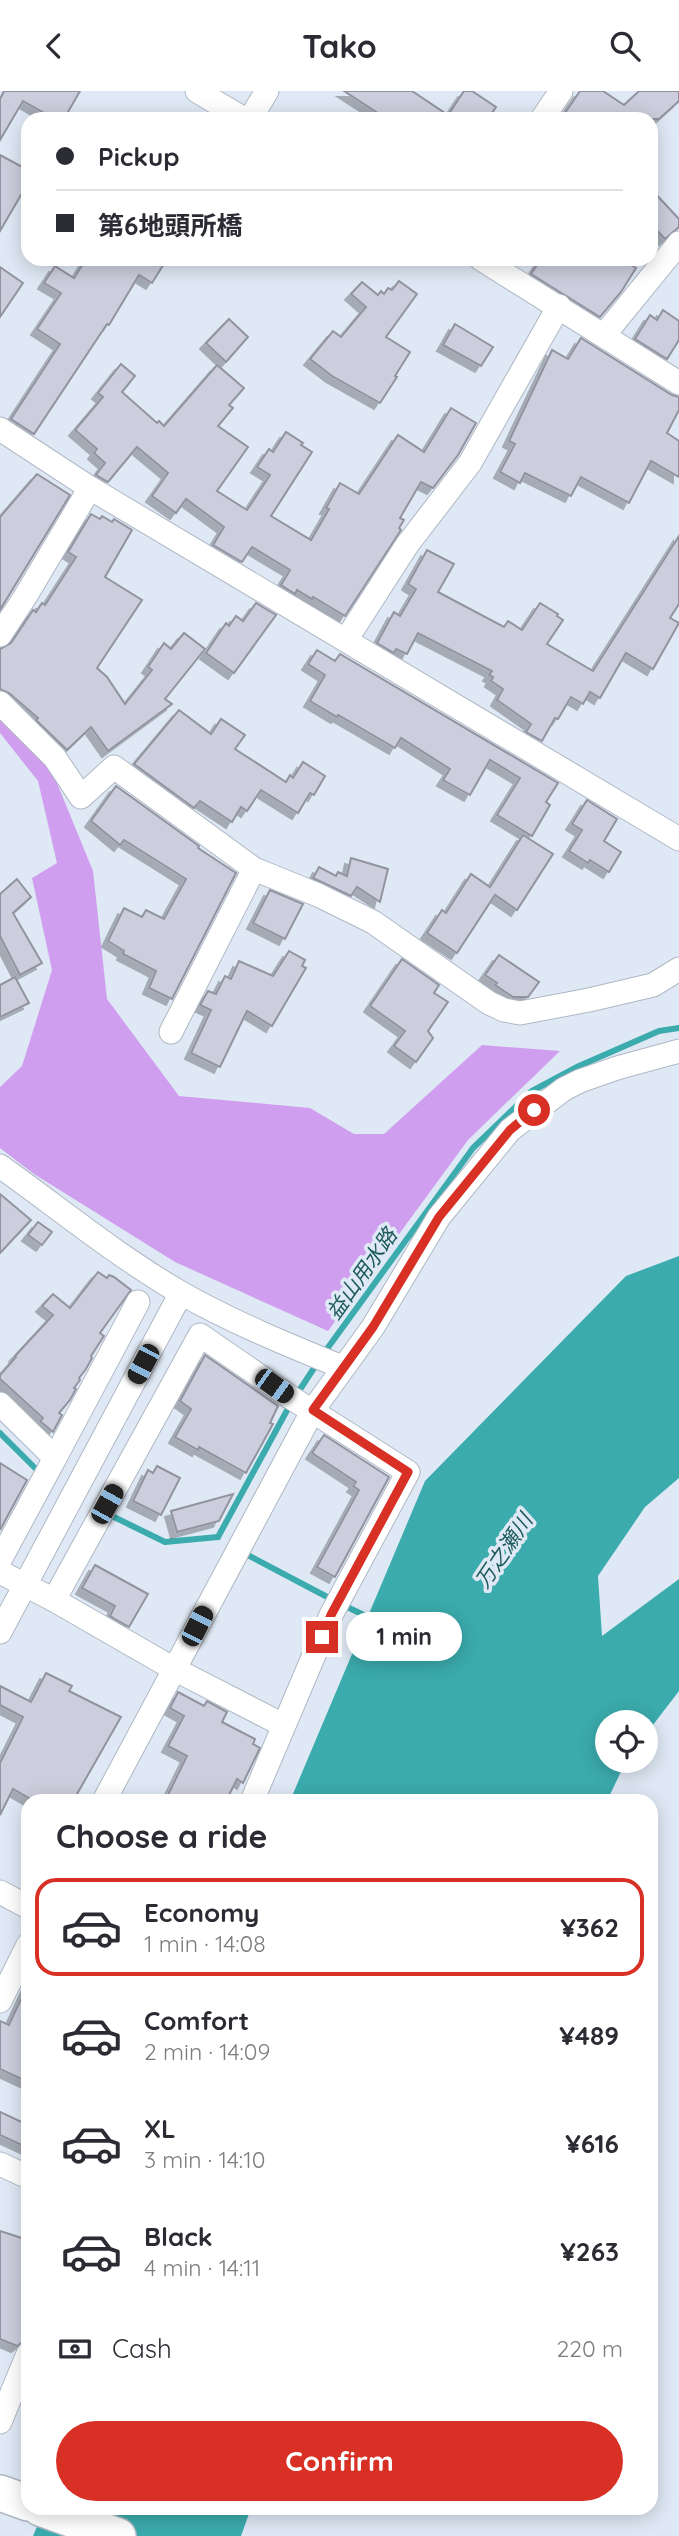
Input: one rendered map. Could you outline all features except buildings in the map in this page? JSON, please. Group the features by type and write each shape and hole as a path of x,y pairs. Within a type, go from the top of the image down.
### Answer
{"highway":[{"path":"0,2493 21,2500"},
{"path":"60,2515 118,2536"}],"street":[{"path":"197,91 232,112"},
{"path":"254,112 267,91"},
{"path":"547,112 561,91"},
{"path":"604,335 679,243"},
{"path":"493,266 679,383"},
{"path":"346,640 407,545 470,463 559,306"},
{"path":"0,429 90,488 679,839"},
{"path":"0,635 90,488"},
{"path":"0,703 55,758 81,797 114,767 254,869 318,895 373,922 489,1003 504,1010 520,1013 589,1000 653,985 679,969"},
{"path":"171,1032 254,869"},
{"path":"108,1794 246,1531 302,1404 327,1361 373,1327 439,1217 510,1130 544,1103 580,1081 679,1051"},
{"path":"0,1165 112,1247 181,1293 327,1361"},
{"path":"0,1632 181,1293"},
{"path":"0,1560 138,1302"},
{"path":"54,1600 200,1335 408,1472 331,1615 255,1794"},
{"path":"0,1403 55,1458"},
{"path":"0,1572 174,1669 283,1725"},
{"path":"0,1892 21,1903"},
{"path":"0,2001 21,1959"},
{"path":"0,2164 21,2174"},
{"path":"0,2422 21,2371"}],"shaded area":[{"path":"0,714 50,766 93,871 107,999 179,1096 310,1108 354,1134 384,1134 482,1045 560,1051 468,1140 328,1331 175,1262 34,1174 0,1148 0,1087 22,1066 52,970 32,878 57,863 38,781 0,733"}],"water":[{"name":"万之瀬川","path":"679,1256 679,1478 645,1507 598,1576 602,1636 679,1579 679,1691 658,1718 658,1710 595,1710 595,1773 620,1773 610,1794 293,1794 425,1481 626,1276"},
{"path":"42,2515 248,2515 241,2536 33,2536"}],"waterway":[{"name":"益山用水路","path":"324,1353 473,1148 532,1091 579,1066 659,1031 679,1028"},
{"name":"益山用水路","path":"297,1394 318,1362"},
{"name":"益山用水路","path":"218,1537 291,1403"},
{"name":"益山用水路","path":"0,1433 35,1468"},
{"name":"益山用水路","path":"114,1517 165,1542 218,1537"},
{"path":"244,1553 333,1600"},
{"path":"343,1605 374,1620"}],"route":[{"path":"322,1637 331,1615 408,1472 313,1410 373,1327 439,1217 510,1130 534,1110"}]}
